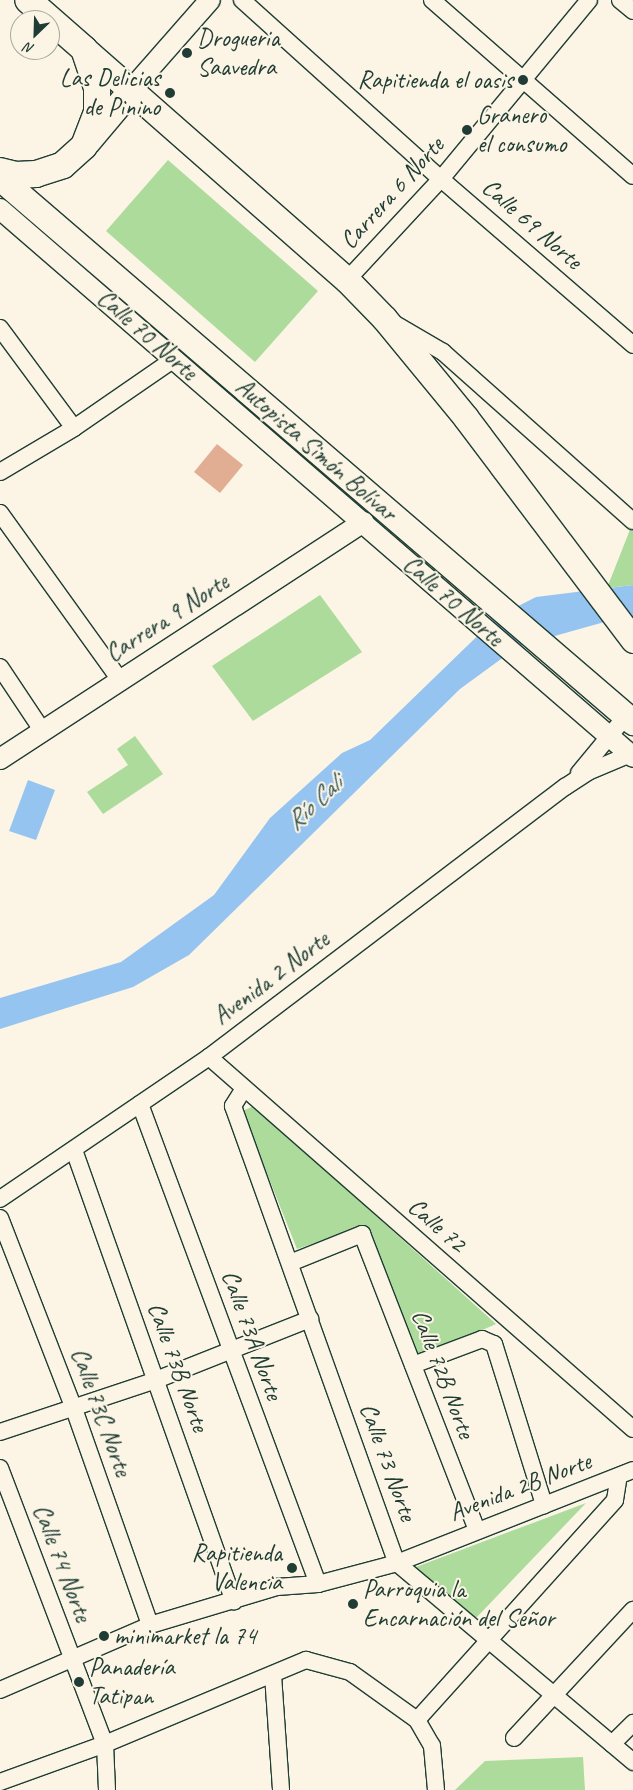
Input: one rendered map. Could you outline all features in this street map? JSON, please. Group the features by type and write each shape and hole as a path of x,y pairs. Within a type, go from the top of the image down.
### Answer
{"highway":[{"path":"0,171 16,175 45,172 63,165 84,146 94,124 98,100 94,76 84,49 28,0"}],"main road":[{"path":"84,49 346,280 392,327 466,418 633,640"},
{"path":"84,146 130,91"},
{"name":"Autopista Simón Bolívar","path":"0,178 492,603 587,680 629,719"}],"street":[{"path":"130,91 210,0"},
{"name":"Calle 69 Norte","path":"242,0 441,179 633,345"},
{"path":"432,0 633,176"},
{"name":"Carrera 6 Norte","path":"346,280 441,179 589,0"},
{"path":"620,0 633,11"},
{"name":"Calle 70 Norte","path":"0,209 363,522 471,618 632,755"},
{"path":"392,327 443,352 633,521"},
{"path":"0,328 74,428"},
{"path":"0,472 74,428 174,359"},
{"path":"0,513 120,680"},
{"name":"Carrera 9 Norte","path":"0,759 363,522"},
{"path":"0,667 42,730"},
{"name":"Avenida 2 Norte","path":"564,787 609,737 629,719"},
{"name":"Avenida 2 Norte","path":"0,1199 210,1057 564,787 595,768 632,755"},
{"name":"Calle 72","path":"210,1057 243,1090 633,1429"},
{"name":"Calle 73 Norte","path":"243,1090 234,1106 397,1563 633,1762"},
{"name":"Calle 73A Norte","path":"140,1104 318,1584"},
{"name":"Calle 73B Norte","path":"74,1150 234,1601"},
{"name":"Calle 73C Norte","path":"0,1218 73,1406 150,1625"},
{"name":"Calle 72B Norte","path":"290,1263 362,1234 477,1531"},
{"path":"0,1432 73,1406 156,1380 310,1319"},
{"path":"413,1365 482,1339 494,1344 544,1505"},
{"name":"Calle 74 Norte","path":"0,1468 106,1744 107,1790"},
{"path":"417,1720 486,1639 615,1500 626,1473"},
{"name":"Avenida 2B Norte","path":"0,1690 71,1657 150,1625 276,1587 318,1584 397,1563 626,1473"},
{"path":"514,1738 633,1610"},
{"path":"0,1782 106,1744 306,1660 332,1665 350,1672 417,1720 432,1746 436,1790"},
{"path":"273,1675 281,1790"},
{"path":"612,1744 633,1723"}],"green space":[{"path":"168,160 318,291 255,362 106,231"},
{"path":"633,522 633,585 607,588"},
{"path":"320,595 362,652 253,721 212,666"},
{"path":"135,736 163,774 103,814 87,792 128,765 117,749"},
{"path":"254,1106 496,1324 419,1358 363,1227 297,1249 242,1111"},
{"path":"586,1503 476,1618 416,1567"},
{"path":"583,1757 585,1790 455,1790 485,1761"}],"water":[{"name":"Río Cali","path":"633,585 633,619 608,621 519,646 460,689 189,955 133,987 0,1029 0,998 121,962 214,895 270,818 342,753 370,740 497,617 536,597"},
{"path":"28,780 55,790 36,840 9,831"}],"building":[{"path":"217,444 243,465 220,493 194,472"}],"place":[{"name":"Drogueria Saavedra","path":"187,53"},
{"name":"Rapitienda el oasis","path":"523,80"},
{"name":"Las Delicias de Pinino","path":"170,93"},
{"name":"Granero el consumo","path":"467,130"},
{"name":"Rapitienda Valencia","path":"292,1568"},
{"name":"Parroquia la Encarnación del Señor","path":"353,1604"},
{"name":"minimarket la 74","path":"104,1636"},
{"name":"Panadería Tatipan","path":"79,1682"}]}
